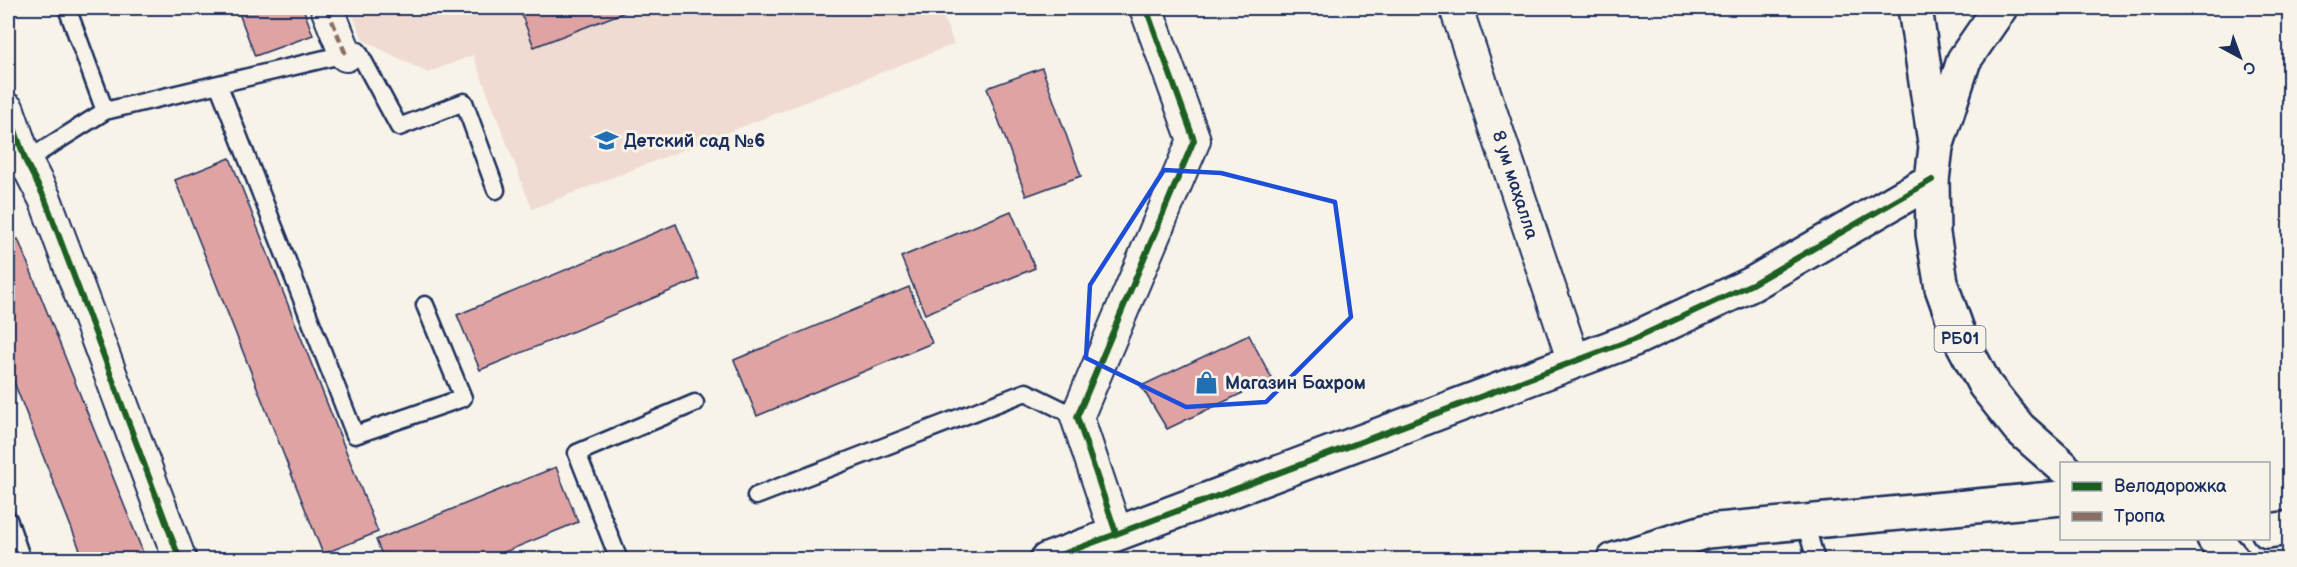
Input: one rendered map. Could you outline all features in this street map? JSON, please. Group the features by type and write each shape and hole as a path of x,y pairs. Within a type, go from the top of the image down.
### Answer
{"main road":[{"name":"РБ01","path":"1915,8 1936,147"},
{"name":"РБ01","path":"2000,8 1964,60 1936,147 1932,180 1933,234 1940,277 1960,338 1985,386 2019,428 2060,464"},
{"path":"1047,560 1634,339 1752,284 1932,180"},
{"path":"1614,560 1707,531 2060,498"},
{"path":"2270,531 2289,528"},
{"path":"2216,540 2233,560"}],"street":[{"path":"327,8 346,55"},
{"path":"1116,533 1077,417 1194,140 1146,8"},
{"name":"8 ум маҳалла","path":"1456,8 1574,362"},
{"path":"8,110 17,167 45,199 180,560"}],"lane":[{"path":"68,8 105,111"},
{"path":"17,167 105,111 219,86 358,51 399,127 464,102 496,190"},
{"path":"219,86 355,435 463,398 425,305"},
{"path":"756,496 1026,392 1077,417"},
{"path":"619,560 577,453 694,403"},
{"path":"8,519 22,560"},
{"path":"1805,523 1816,560"}],"highlighted area":[{"path":"1164,170 1221,173 1335,202 1351,317 1266,402 1186,407 1086,358 1090,285"}],"shaded area":[{"name":"Детский сад №6","path":"350,8 940,8 954,44 532,209 473,55 428,73 363,40"}],"building":[{"path":"237,8 303,8 313,35 255,56"},
{"path":"519,8 635,8 534,47"},
{"path":"1042,68 1081,176 1026,196 987,88"},
{"path":"230,158 378,532 323,554 175,180"},
{"path":"1011,211 1035,268 925,314 901,257"},
{"path":"676,224 699,279 480,370 457,315"},
{"path":"18,239 146,560 84,560 8,367 8,243"},
{"path":"909,287 932,343 757,416 734,360"},
{"name":"Магазин Бахром","path":"1249,335 1272,379 1167,429 1141,386"},
{"path":"556,467 578,522 485,560 384,560 376,540"}],"marked path":[{"path":"327,8 346,55"}],"cycle path":[{"path":"1116,533 1077,417 1194,140 1146,8"},
{"path":"8,110 26,162 45,199 180,560"},
{"path":"1047,560 1634,339 1752,284 1932,180"}],"place":[{"name":"Детский сад №6","path":"606,141"},
{"name":"Магазин Бахром","path":"1207,383"}]}
